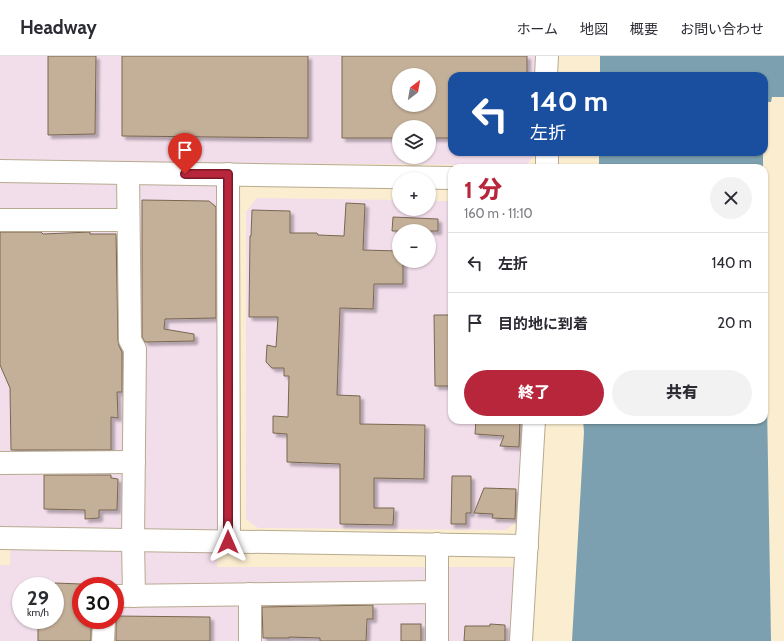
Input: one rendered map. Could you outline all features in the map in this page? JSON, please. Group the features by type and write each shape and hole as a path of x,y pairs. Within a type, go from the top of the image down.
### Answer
{"street":[{"path":"546,72 547,56"},
{"path":"0,172 448,178"},
{"path":"128,173 130,340 135,349 134,462 133,540 124,596 437,592"},
{"path":"228,174 228,542"},
{"path":"0,220 128,220"},
{"path":"521,641 534,424"},
{"path":"0,463 134,462"},
{"path":"0,538 527,546"},
{"path":"437,544 437,641"},
{"path":"250,594 250,641"},
{"path":"103,641 104,629"}],"shaded area":[{"path":"0,56 535,56 535,72 448,72 448,156 534,156 527,164 448,164 220,163 219,518 217,567 517,567 512,641 0,641 0,565 10,565 11,528 0,526"},
{"path":"257,198 392,200 392,216 436,216 436,201 448,201 448,424 523,424 517,521 506,530 258,528 246,519 246,212"}],"water":[{"path":"600,56 784,56 784,97 772,97 771,102 768,102 768,72 600,72"},
{"path":"599,156 763,156 763,164 599,164"},
{"path":"583,424 767,424 771,641 572,641"}],"building":[{"path":"48,56 96,56 95,134 48,135"},
{"path":"122,56 308,56 308,138 122,136"},
{"path":"342,56 527,56 527,72 448,72 448,138 436,138 436,120 392,120 392,138 342,138"},
{"path":"142,200 209,201 216,207 216,318 165,319 164,329 194,334 194,341 145,342 142,337"},
{"path":"346,203 365,204 363,250 392,251 392,268 403,268 403,284 374,284 373,309 340,308 337,395 360,396 360,424 425,425 424,479 374,478 374,508 394,508 393,525 340,524 340,464 287,462 287,434 273,433 273,416 288,417 289,376 284,376 284,368 272,368 266,362 267,345 276,347 278,317 249,317 250,236 252,210 290,211 290,233 317,233 318,235 344,236"},
{"path":"393,217 438,219 438,231 436,231 436,224 392,224"},
{"path":"0,232 41,232 43,234 90,232 90,234 116,234 118,340 122,352 122,392 117,392 118,418 111,417 111,450 11,450 10,388 0,365"},
{"path":"434,315 448,315 448,386 435,386"},
{"path":"476,424 520,424 519,447 500,446 504,436 475,434"},
{"path":"44,475 111,475 111,478 118,479 117,510 99,510 99,518 85,519 85,510 44,509"},
{"path":"452,476 471,476 471,513 466,513 466,524 451,524"},
{"path":"484,488 516,489 515,519 492,518 493,514 474,513"},
{"path":"64,583 72,584 72,629 91,629 91,641 38,641 38,629 64,629"},
{"path":"373,605 373,619 367,619 366,641 320,641 320,638 289,637 263,638 262,607"},
{"path":"124,616 210,617 210,641 116,641 116,629 124,629"},
{"path":"401,624 421,624 421,641 401,641"},
{"path":"490,624 505,625 505,641 464,641 465,626 490,626"}],"route":[{"path":"185,174 228,174 228,542"}]}
